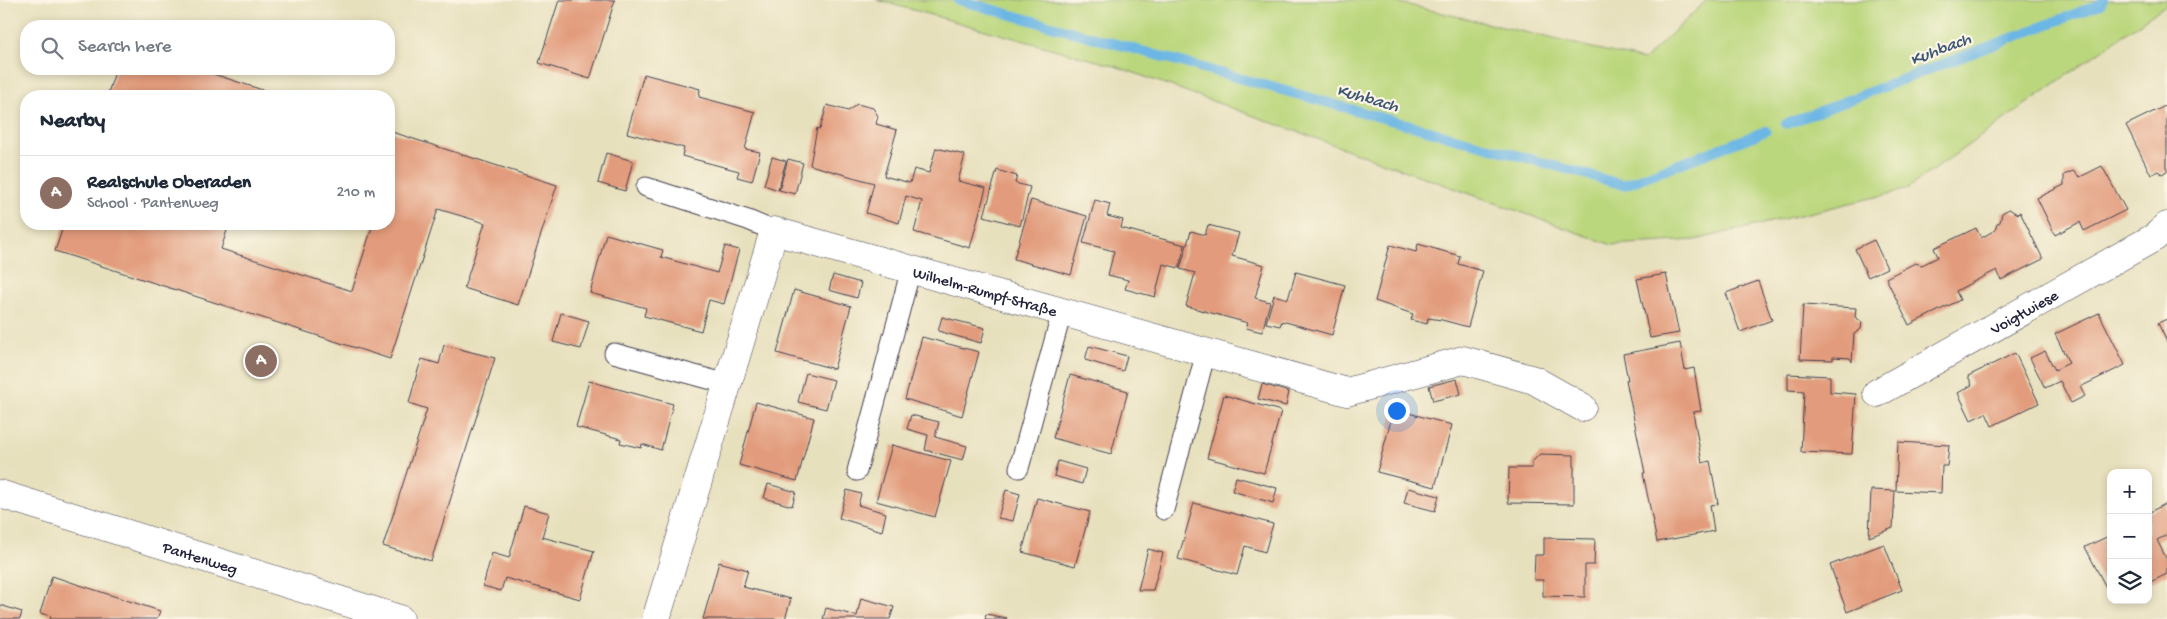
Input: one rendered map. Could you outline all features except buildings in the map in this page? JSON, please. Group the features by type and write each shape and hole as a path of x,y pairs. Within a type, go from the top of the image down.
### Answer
{"street":[{"name":"Voigtwiese","path":"1877,393 2155,237 2167,226"},
{"name":"Wilhelm-Rumpf-Straße","path":"774,231 1347,392 1464,360 1534,380 1582,407"},
{"path":"656,619 774,231"},
{"name":"Pantenweg","path":"0,494 400,619"}],"lane":[{"path":"646,187 748,220 774,231"},
{"path":"857,471 911,269"},
{"path":"1019,468 1062,312"},
{"path":"1164,510 1206,352"},
{"path":"614,353 727,384"}],"green space":[{"path":"877,0 1387,0 1644,60 1707,0 2167,0 2167,4 1905,190 1695,240 1612,245 1115,66"}],"waterway":[{"name":"Kuhbach","path":"958,0 1624,185 1766,131"},
{"name":"Kuhbach","path":"1786,124 2101,4 2103,0"}],"place":[{"name":"Realschule Oberaden","path":"261,361"}]}
